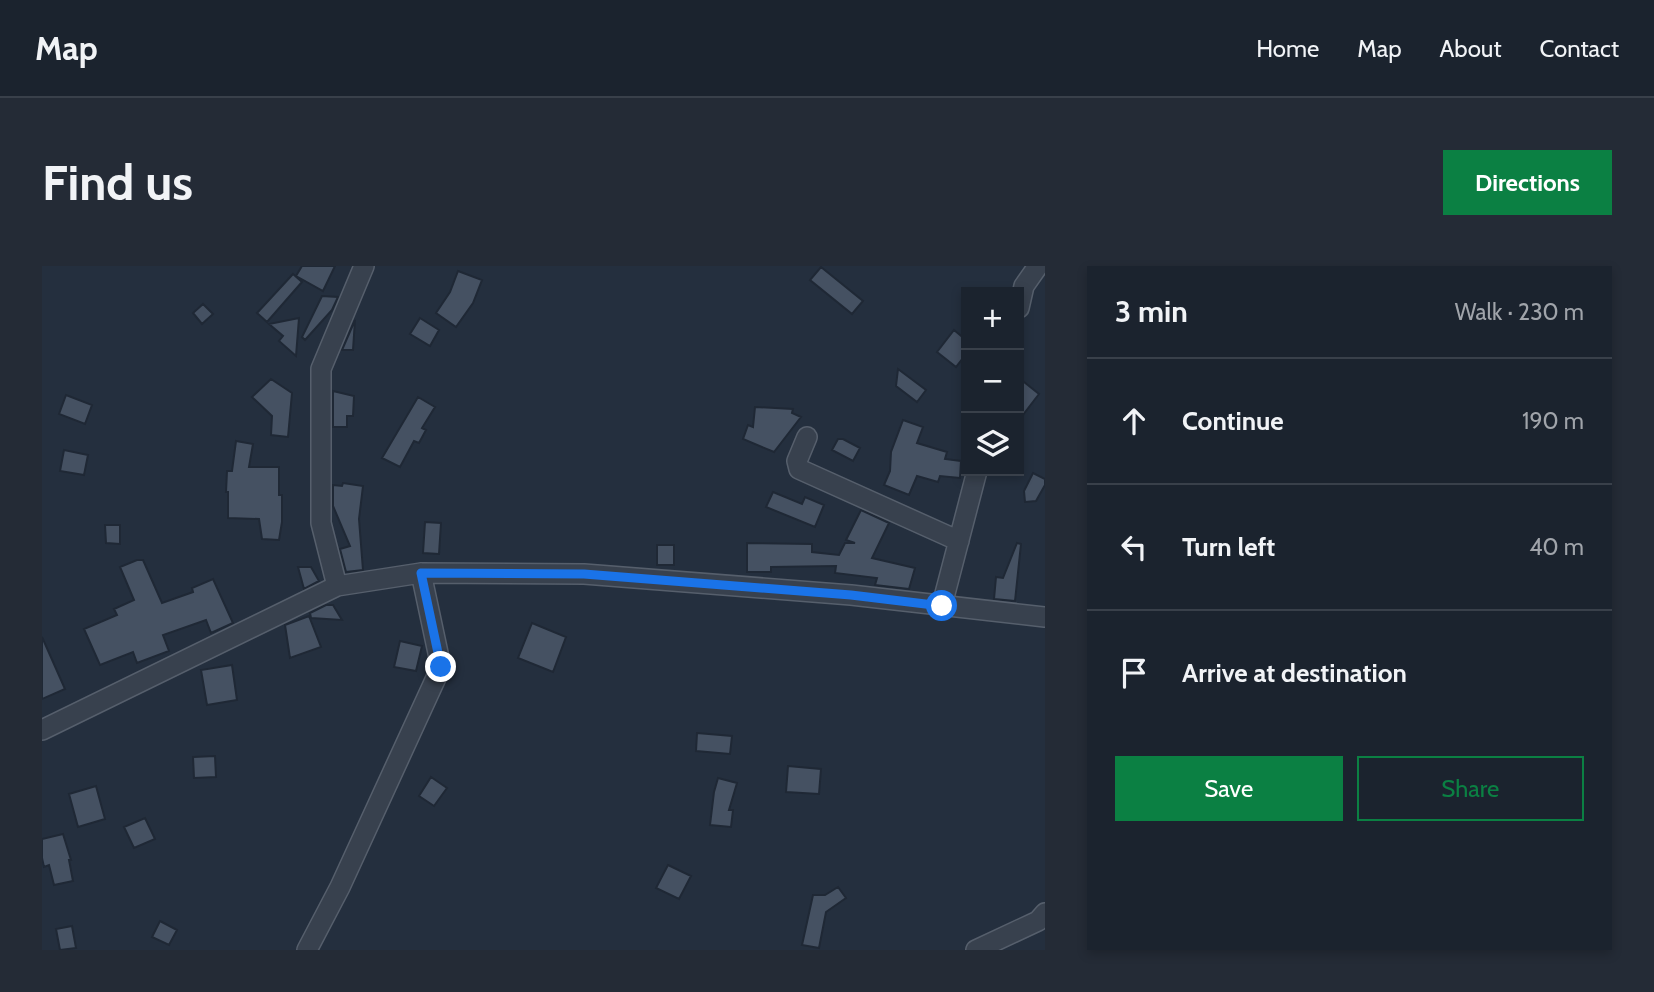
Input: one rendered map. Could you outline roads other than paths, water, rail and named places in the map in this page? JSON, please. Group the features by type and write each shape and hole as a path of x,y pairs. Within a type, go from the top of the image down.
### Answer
{"street":[{"path":"337,586 321,523 321,369 364,266"},
{"path":"1024,287 1038,266"},
{"path":"807,437 797,461 799,469 959,541"},
{"path":"942,606 976,476"},
{"path":"307,950 340,887 441,667 421,573"},
{"path":"42,730 337,586 421,573 584,574 851,595 1045,617"},
{"path":"976,950 1038,921 1045,913"}]}
